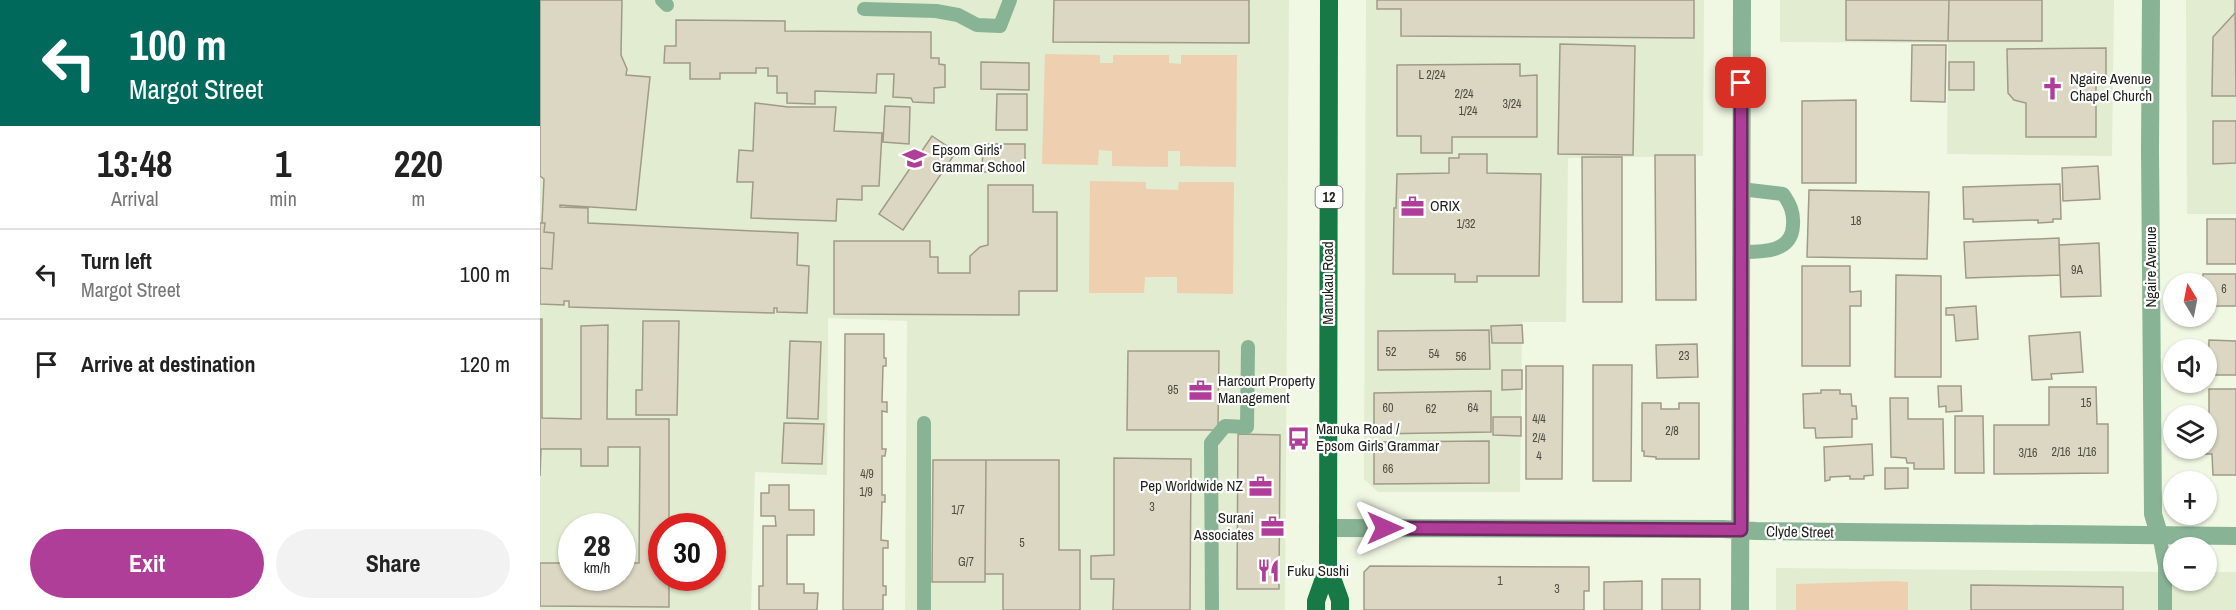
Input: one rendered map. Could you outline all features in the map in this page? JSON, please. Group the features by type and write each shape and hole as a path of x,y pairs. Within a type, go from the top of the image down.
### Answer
{"main road":[{"name":"Manukau Road","path":"1316,610 1316,601 1328,567 1329,0"},
{"name":"Manukau Road","path":"1328,567 1340,600 1340,610"}],"street":[{"path":"1740,610 1742,0"},
{"name":"Ngaire Avenue","path":"2151,0 2153,514 2158,534"},
{"name":"Clyde Street","path":"1328,528 2236,536"}],"lane":[{"path":"864,9 936,11 958,15 977,25 1000,26 1010,0"},
{"path":"1741,189 1783,194 1791,206 1794,219 1791,238 1783,246 1766,252 1741,252"},
{"path":"1212,610 1211,443 1226,426 1247,427 1248,347"},
{"path":"924,423 924,610"},
{"path":"2158,534 2165,566 2165,610"}],"shaded area":[{"name":"Epsom Girls' Grammar School","path":"540,0 1289,0 1285,610 905,610 907,321 828,318 827,475 755,472 751,610 540,610"},
{"path":"1366,0 1704,0 1703,156 1568,158 1566,322 1522,322 1520,492 1378,492 1364,479"},
{"path":"1780,0 2114,0 2112,156 1947,154 1948,43 1780,42"},
{"path":"2186,0 2236,0 2236,214 2187,214"},
{"path":"1045,54 1100,55 1100,63 1113,63 1113,55 1169,55 1169,63 1181,64 1181,55 1237,55 1236,167 1180,166 1180,151 1168,151 1168,167 1112,166 1112,151 1099,150 1098,165 1042,164"},
{"path":"1090,181 1146,182 1146,189 1178,190 1179,182 1234,182 1233,294 1177,293 1177,277 1145,277 1144,293 1089,293"},
{"path":"1776,568 2163,572 2163,591 2217,591 2217,572 2236,572 2236,610 1776,610"},
{"path":"1908,582 1908,610 1796,610 1796,584"}],"building":[{"path":"540,0 622,0 621,55 627,69 626,75 650,77 636,210 560,205 560,207 588,208 588,223 798,233 797,265 809,266 807,313 777,312 777,308 774,308 774,313 569,307 569,301 564,301 564,305 540,304 540,268 552,269 554,233 544,232 545,223 542,223 544,179 540,176"},
{"path":"1054,0 1249,0 1249,43 1053,42"},
{"path":"1377,0 1694,0 1694,38 1401,36 1401,9 1377,9"},
{"path":"1846,0 1949,0 1948,41 1846,40"},
{"path":"1949,0 2042,0 2042,41 1948,41"},
{"path":"2235,0 2236,96 2212,96 2213,37 2235,13"},
{"path":"676,20 785,21 785,31 931,32 931,58 939,58 939,64 945,65 945,87 934,88 934,103 913,102 911,98 893,97 894,74 877,74 876,93 815,91 815,104 787,103 787,93 777,93 777,76 768,76 768,68 756,68 756,73 720,73 720,79 690,79 690,63 664,63 665,46 676,46"},
{"path":"1560,44 1635,46 1633,155 1558,154"},
{"path":"1912,45 1946,45 1945,102 1911,101"},
{"name":"Ngaire Avenue Chapel Church","path":"2106,48 2106,82 2096,82 2096,137 2026,137 2026,103 2014,100 2008,93 2007,49"},
{"path":"981,62 1029,63 1029,90 981,89"},
{"path":"1949,62 1974,62 1974,90 1949,90"},
{"path":"1520,64 1520,76 1537,75 1537,137 1452,137 1452,153 1421,153 1421,136 1397,136 1397,65"},
{"path":"997,94 1027,94 1027,130 996,130"},
{"path":"1856,100 1856,183 1802,183 1802,101"},
{"path":"755,103 788,107 836,107 834,131 882,133 879,186 862,186 862,200 837,199 836,221 751,218 753,182 737,182 739,150 753,151"},
{"path":"885,106 910,107 909,144 883,142"},
{"path":"2213,121 2236,121 2236,163 2213,164"},
{"path":"932,136 956,152 903,230 879,214"},
{"path":"983,144 1025,144 1025,172 982,172"},
{"path":"1459,154 1487,154 1487,173 1541,174 1539,276 1477,276 1477,282 1455,282 1455,274 1393,274 1397,174 1449,173 1449,158 1459,158"},
{"path":"1655,155 1695,155 1696,300 1656,300"},
{"path":"1582,157 1622,157 1622,302 1583,302"},
{"path":"2098,166 2100,199 2063,201 2062,168"},
{"path":"2060,184 2061,219 2053,219 2053,222 2038,223 2038,220 1973,222 1973,219 1964,219 1963,187"},
{"path":"988,185 1033,185 1033,212 1057,212 1057,291 1019,291 1019,315 834,314 834,241 930,241 930,257 938,257 938,273 970,273 970,256 980,247 988,245"},
{"path":"1809,190 1929,192 1927,259 1807,257"},
{"path":"2207,219 2236,219 2236,264 2207,264"},
{"path":"540,223 545,223 544,232 554,233 552,269 540,268"},
{"path":"2059,238 2060,275 1966,278 1964,242"},
{"path":"2099,243 2101,296 2061,297 2059,245"},
{"path":"1802,266 1850,266 1850,292 1861,291 1861,306 1850,306 1850,366 1802,366"},
{"path":"2217,274 2236,274 2236,306 2217,306"},
{"path":"1896,275 1941,276 1941,377 1895,377"},
{"path":"1976,306 1978,339 1956,341 1954,315 1946,315 1946,308"},
{"path":"540,319 542,319 542,418 581,419 581,326 608,325 607,419 669,419 669,513 648,513 648,591 669,591 669,607 540,606 540,563 558,563 558,591 636,591 636,563 639,563 640,447 608,447 608,466 581,466 581,449 541,449 540,476"},
{"path":"643,321 679,321 677,415 636,415 636,390 642,390"},
{"path":"1522,325 1523,343 1492,343 1491,326"},
{"path":"1489,330 1490,369 1378,370 1378,331"},
{"path":"2080,332 2083,372 2051,374 2052,379 2032,380 2029,336"},
{"path":"845,334 884,334 886,366 883,366 882,402 887,402 887,412 882,411 882,449 886,449 885,456 882,456 882,495 885,495 885,502 882,502 881,540 888,541 888,548 883,548 883,586 886,586 886,595 883,595 883,610 843,610"},
{"path":"2217,340 2236,341 2236,375 2217,375"},
{"path":"790,341 821,342 818,419 787,418"},
{"path":"1697,344 1698,377 1657,378 1656,345"},
{"path":"1128,351 1219,351 1218,430 1127,430"},
{"path":"1593,365 1632,365 1631,481 1593,481"},
{"path":"1526,366 1563,366 1562,479 1526,479"},
{"path":"1502,370 1522,370 1522,389 1502,390"},
{"path":"1938,386 1961,386 1962,411 1946,412 1946,406 1939,407"},
{"path":"2049,387 2096,387 2097,424 2108,424 2108,473 1994,474 1994,425 2049,425"},
{"path":"2217,389 2236,389 2236,475 2217,475 2217,471 2213,471 2212,459 2217,459 2217,405 2209,405 2209,393 2217,393"},
{"path":"1821,390 1840,390 1840,394 1851,394 1852,406 1856,406 1857,419 1852,419 1852,437 1816,438 1815,428 1804,428 1803,394 1821,393"},
{"path":"1491,391 1491,432 1374,434 1374,393"},
{"path":"1890,398 1908,398 1908,419 1943,419 1944,469 1914,469 1914,463 1907,463 1906,458 1891,457"},
{"path":"1642,403 1661,403 1661,409 1679,409 1679,403 1699,403 1699,459 1656,459 1656,457 1644,456 1644,451 1642,451"},
{"path":"1955,416 1983,416 1984,473 1955,473"},
{"path":"1493,417 1521,417 1521,436 1493,435"},
{"path":"784,423 824,424 822,464 782,463"},
{"path":"1238,434 1280,435 1279,589 1237,589"},
{"path":"1489,441 1489,483 1374,484 1374,442"},
{"path":"1872,444 1873,475 1864,476 1864,479 1850,479 1850,476 1830,477 1830,480 1825,481 1824,447"},
{"path":"1114,458 1191,459 1190,610 1113,610 1114,579 1091,579 1091,556 1114,555"},
{"path":"933,460 986,460 985,582 932,582"},
{"path":"986,460 1059,460 1059,550 1080,550 1080,610 1003,610 1003,574 985,574"},
{"path":"1885,468 1908,468 1908,488 1885,489"},
{"path":"769,485 789,485 789,510 814,510 814,535 787,535 787,584 804,584 804,593 818,593 817,610 759,610 759,586 763,586 763,526 776,526 775,516 761,516 761,493 769,493"},
{"path":"1370,566 1589,567 1589,591 1584,591 1584,610 1364,610 1364,572"},
{"path":"1662,579 1700,579 1700,610 1662,610"},
{"path":"1642,581 1642,610 1604,610 1604,582"},
{"path":"1971,585 2123,587 2123,610 1971,610"}],"place":[{"name":"Ngaire Avenue Chapel Church","path":"2052,88"},
{"name":"Epsom Girls' Grammar School","path":"914,159"},
{"name":"ORIX","path":"1412,206"},
{"name":"Harcourt Property Management","path":"1200,390"},
{"name":"Manuka Road / Epsom Girls Grammar","path":"1298,438"},
{"name":"Pep Worldwide NZ","path":"1261,486"},
{"name":"Surani Associates","path":"1272,527"},
{"name":"Fuku Sushi","path":"1269,571"}],"route":[{"path":"1385,528 1741,530 1741,83"}]}
